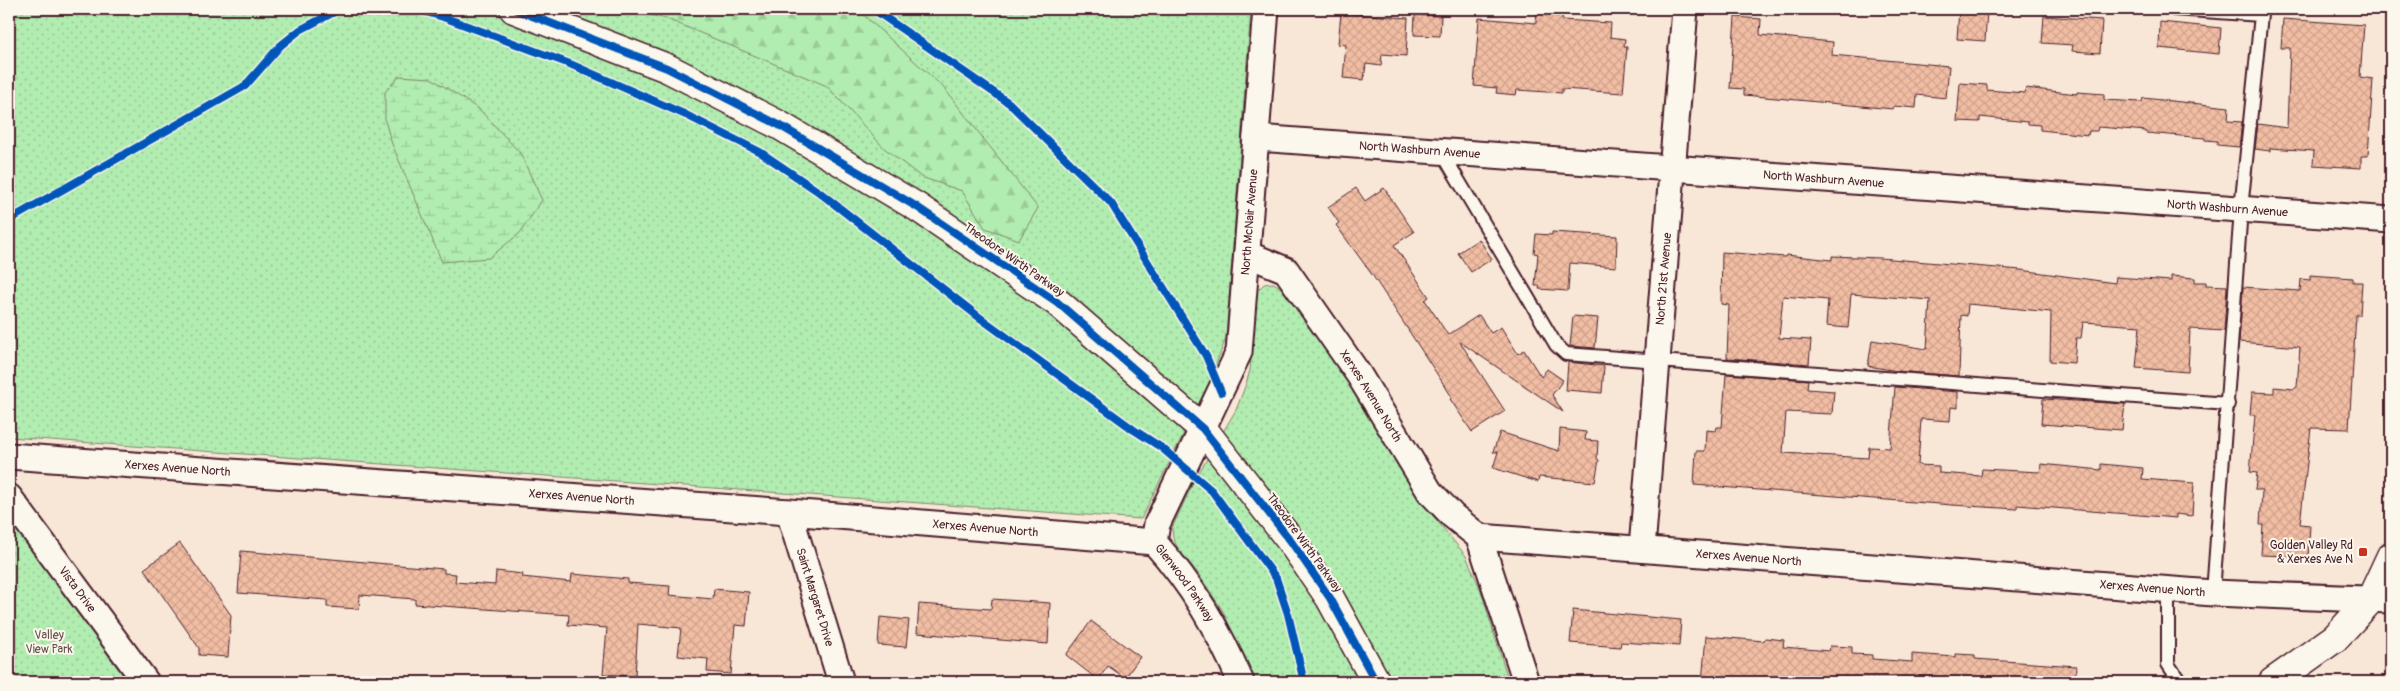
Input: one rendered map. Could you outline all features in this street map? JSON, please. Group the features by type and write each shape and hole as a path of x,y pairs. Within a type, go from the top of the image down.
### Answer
{"street":[{"name":"Theodore Wirth Parkway","path":"514,9 667,68 780,125 917,206 1057,302 1203,429 1290,540 1330,598 1376,682"},
{"name":"North McNair Avenue","path":"1203,429 1239,352 1266,9"},
{"name":"North 21st Avenue","path":"1642,550 1685,9"},
{"name":"North Washburn Avenue","path":"1256,138 1440,149 1672,168 2391,220"},
{"name":"Xerxes Avenue North","path":"1247,254 1286,270 1359,375 1430,492 1453,516 1479,537 2168,590 2381,600"},
{"name":"Glenwood Parkway","path":"1203,429 1158,524 1154,542 1180,572 1205,608 1241,682"},
{"name":"Xerxes Avenue North","path":"9,456 789,512 1154,542"},
{"name":"Vista Drive","path":"9,497 146,682"},
{"name":"Saint Margaret Drive","path":"789,512 841,682"},
{"path":"1479,537 1526,682"},
{"path":"2274,682 2335,638 2381,600 2391,556"}],"lane":[{"path":"2174,9 2261,15 2241,210 2213,593"},
{"path":"1440,149 1556,345 1566,354 2228,404"},
{"path":"2168,590 2168,664 2180,682"}],"green space":[{"path":"9,9 1251,9 1226,338 1209,383 1141,519 9,437"},
{"path":"623,9 857,9 943,87 1038,208 1019,240 985,228 962,191 921,177 884,148 827,86 667,19"},
{"path":"399,76 431,78 480,110 520,153 542,200 520,233 489,258 442,262 392,144 385,121 385,92"},
{"path":"1273,283 1279,286 1301,314 1350,382 1420,500 1466,556 1480,588 1509,682 1255,682 1223,611 1197,572 1178,549 1173,538 1172,528 1194,481 1236,410 1250,370 1257,291 1264,284"},
{"name":"Valley View Park","path":"9,520 128,682 9,682"}],"building":[{"path":"1537,9 1563,9 1562,20 1611,23 1610,37 1625,39 1624,47 1627,47 1623,93 1562,89 1562,93 1517,90 1516,95 1496,93 1497,88 1474,86 1479,18 1536,23"},
{"path":"1959,9 1987,11 1985,41 1957,39"},
{"path":"1341,13 1408,18 1406,56 1382,54 1381,66 1366,64 1364,80 1343,78 1346,45 1338,44"},
{"path":"1415,15 1441,16 1440,36 1414,35"},
{"path":"2044,16 2102,20 2100,53 2072,51 2073,45 2042,43"},
{"path":"1735,17 1761,19 1760,35 1833,42 1832,55 1949,66 1946,98 1917,95 1916,108 1894,106 1893,109 1744,95 1744,89 1730,88"},
{"path":"2283,19 2364,25 2360,77 2373,79 2368,156 2361,156 2361,168 2313,165 2314,151 2270,148 2270,151 2255,149 2258,124 2287,128 2290,48 2281,48"},
{"path":"2160,22 2221,28 2219,54 2159,48"},
{"path":"1960,83 1987,85 1987,90 2025,93 2026,88 2077,94 2077,92 2104,94 2104,100 2142,102 2143,98 2229,107 2228,121 2242,122 2239,147 2217,145 2217,141 2205,140 2205,138 2146,133 2146,131 2098,127 2097,131 2089,131 2088,135 2040,130 2040,125 2028,124 2028,122 1980,117 1980,122 1957,121"},
{"path":"1356,188 1365,201 1384,188 1414,232 1394,245 1429,297 1425,300 1448,335 1479,315 1491,333 1501,327 1518,354 1524,350 1541,377 1547,369 1563,380 1552,395 1563,412 1460,342 1505,411 1472,432 1450,399 1452,397 1373,276 1336,225 1339,223 1328,207"},
{"path":"1552,232 1617,236 1616,267 1570,263 1568,291 1539,289 1540,286 1535,286 1538,254 1534,253 1536,234 1552,235"},
{"path":"1479,239 1492,259 1471,272 1458,253"},
{"path":"1722,252 1785,257 1786,255 1832,260 1832,256 1880,258 2021,270 2115,283 2116,277 2171,281 2171,276 2195,278 2195,282 2206,282 2206,285 2227,286 2224,331 2190,329 2188,372 2136,368 2140,326 2083,322 2081,338 2076,338 2074,363 2050,361 2051,312 1968,304 1967,316 1961,315 1959,376 1897,371 1868,366 1872,340 1927,349 1930,300 1851,294 1848,328 1826,326 1828,300 1783,296 1779,338 1811,340 1809,364 1727,358 1729,305 1721,304"},
{"path":"2310,275 2353,278 2353,282 2362,282 2360,315 2356,315 2349,429 2311,428 2300,524 2310,525 2308,557 2261,555 2263,525 2260,525 2262,490 2255,490 2257,473 2250,472 2255,415 2250,415 2252,392 2274,393 2274,387 2294,389 2297,387 2300,347 2239,342 2243,287 2300,291 2301,279 2310,280"},
{"path":"1573,316 1598,318 1595,348 1570,346"},
{"path":"1568,362 1604,366 1602,393 1566,390"},
{"path":"1726,374 1808,380 1807,389 1834,391 1832,414 1786,412 1783,453 1868,458 1869,447 1890,448 1895,387 1958,392 1958,408 1951,407 1950,421 1921,419 1918,465 1939,466 1939,473 1981,476 1982,469 2040,472 2041,464 2101,470 2101,464 2143,468 2142,479 2194,483 2192,516 2176,514 2176,518 2017,505 2017,509 1952,505 1694,485 1696,451 1705,451 1706,430 1716,431 1717,427 1722,427"},
{"path":"2043,399 2125,404 2122,430 2041,424"},
{"path":"1560,429 1586,432 1585,440 1598,441 1597,459 1599,460 1595,482 1539,477 1538,482 1493,468 1498,452 1493,452 1500,432 1559,451"},
{"path":"180,543 231,615 228,657 199,655 199,648 144,569"},
{"path":"241,551 444,569 444,573 456,574 455,582 495,585 496,571 523,574 522,577 571,582 572,574 628,579 628,583 670,586 669,595 713,599 714,589 749,592 746,626 735,625 731,674 707,672 708,659 678,656 681,628 638,624 635,676 603,674 607,628 568,625 569,615 415,604 415,599 360,595 359,609 327,607 327,600 238,593"},
{"path":"992,599 1050,603 1048,644 917,633 919,604 991,609"},
{"path":"1573,610 1681,620 1679,646 1621,642 1620,647 1570,643"},
{"path":"880,617 909,620 906,647 878,645"},
{"path":"1091,621 1140,657 1125,678 1108,666 1098,680 1066,655"},
{"path":"1706,636 1764,641 1765,638 1784,640 1783,647 1829,651 1830,646 1852,647 1852,654 1872,655 1872,659 1912,662 1912,654 1956,657 1956,654 1975,655 1975,659 2076,666 2075,682 1702,682"}],"cycle path":[{"path":"9,220 245,86 280,46 300,30 340,9"},
{"path":"416,9 443,17 570,64 686,115 760,152 819,192 979,317 1134,430 1162,448 1212,491 1276,578 1288,614 1304,682"},
{"path":"514,9 667,68 779,125 917,207 1057,302 1203,429 1290,540 1330,598 1376,682"},
{"path":"873,9 1009,103 1111,203 1206,356 1221,392"}],"place":[{"name":"Golden Valley Rd & Xerxes Ave N","path":"2363,552"}]}
